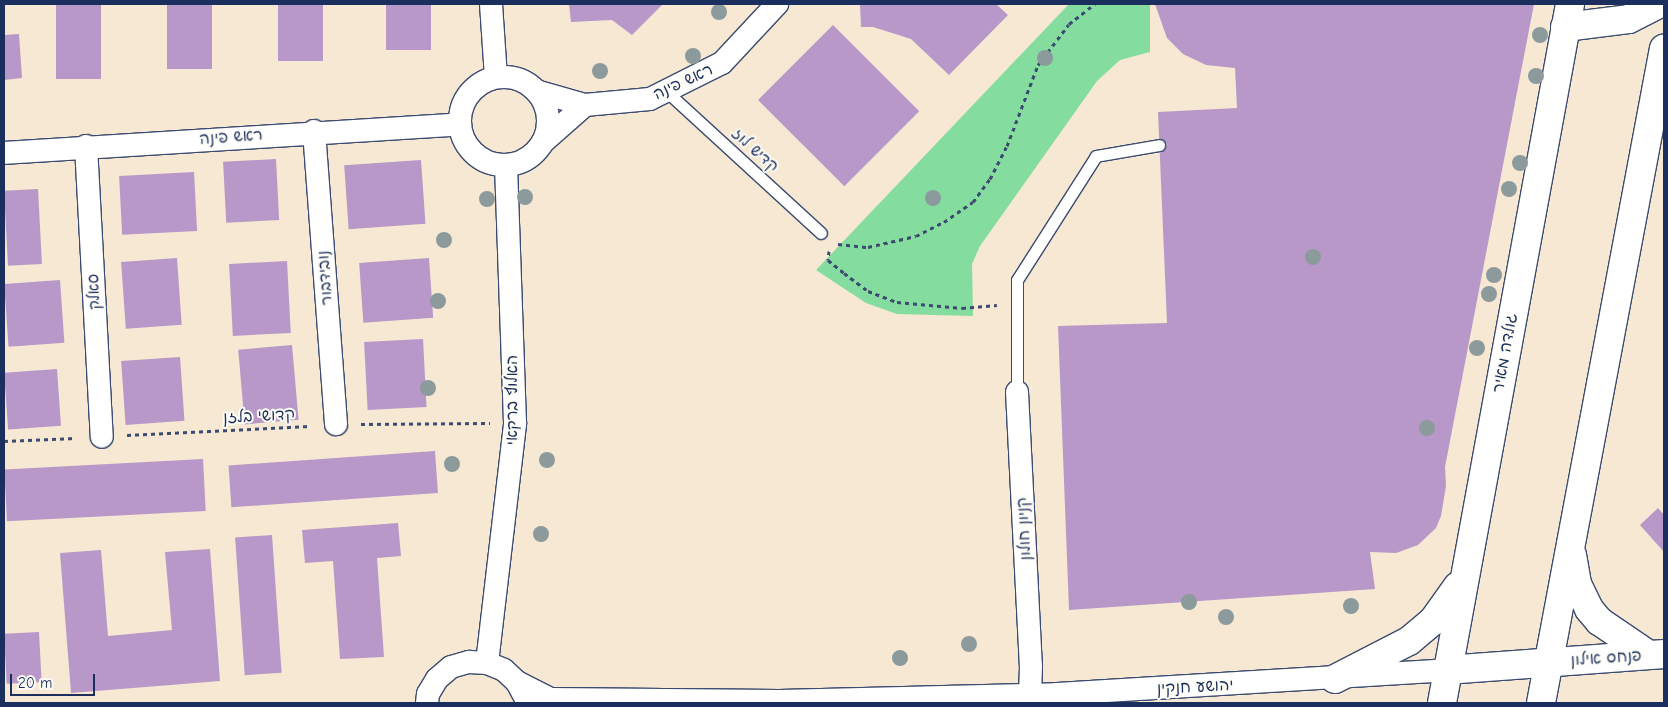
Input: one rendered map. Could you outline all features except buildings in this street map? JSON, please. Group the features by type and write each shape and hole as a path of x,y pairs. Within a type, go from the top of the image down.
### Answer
{"main road":[{"path":"1568,15 1629,19 1658,4"},
{"name":"גולדה מאיר","path":"1442,703 1446,670 1568,15"},
{"path":"1541,703 1572,526 1664,48"},
{"path":"1572,526 1572,562 1577,584 1589,609 1599,621 1657,655"},
{"path":"1335,679 1409,641 1444,607 1464,576"},
{"name":"פנחס אילון","path":"1547,662 1657,655"},
{"name":"יהושע חנקין","path":"1446,670 1547,662"}],"street":[{"path":"491,4 496,77"},
{"name":"ראש פינה","path":"536,91 585,105 650,98 722,63 777,4"},
{"path":"543,142 548,119 544,104 536,91 523,82 496,77 482,82 470,93 462,106 459,124 463,139 471,152 484,162 506,166 520,163 533,155 543,142 585,105"},
{"name":"ראש פינה","path":"4,153 314,131 459,124"},
{"name":"נובידבור","path":"314,131 336,424"},
{"name":"סאלק","path":"86,146 102,437"},
{"name":"האלוף ברקאי","path":"487,663 515,423 506,166"},
{"name":"קניון חולון","path":"1017,392 1031,666 1031,699"},
{"path":"427,703 428,694 437,678 451,667 469,662 487,663"},
{"name":"יהושע חנקין","path":"487,663 504,670 517,682 550,699 779,701 1006,694 1031,699 1057,694 1335,679 1446,670"},
{"path":"1006,694 1020,683 1031,666 1042,682 1057,694"},
{"path":"517,682 526,703"}],"lane":[{"name":"קדיש לוז","path":"666,91 821,232"},
{"path":"1017,392 1018,280 1096,156 1159,145"}],"path":[{"path":"1018,303 962,308 897,302 868,291 828,260 829,243 868,247 890,244 944,222 973,202 990,180 1007,146 1038,65 1063,30 1095,4"},
{"name":"קדושי בלזן","path":"4,441 336,424 515,423"}],"green space":[{"path":"1069,4 1150,4 1150,52 1120,60 1097,81 980,246 972,264 973,316 897,314 866,303 816,270"}]}
